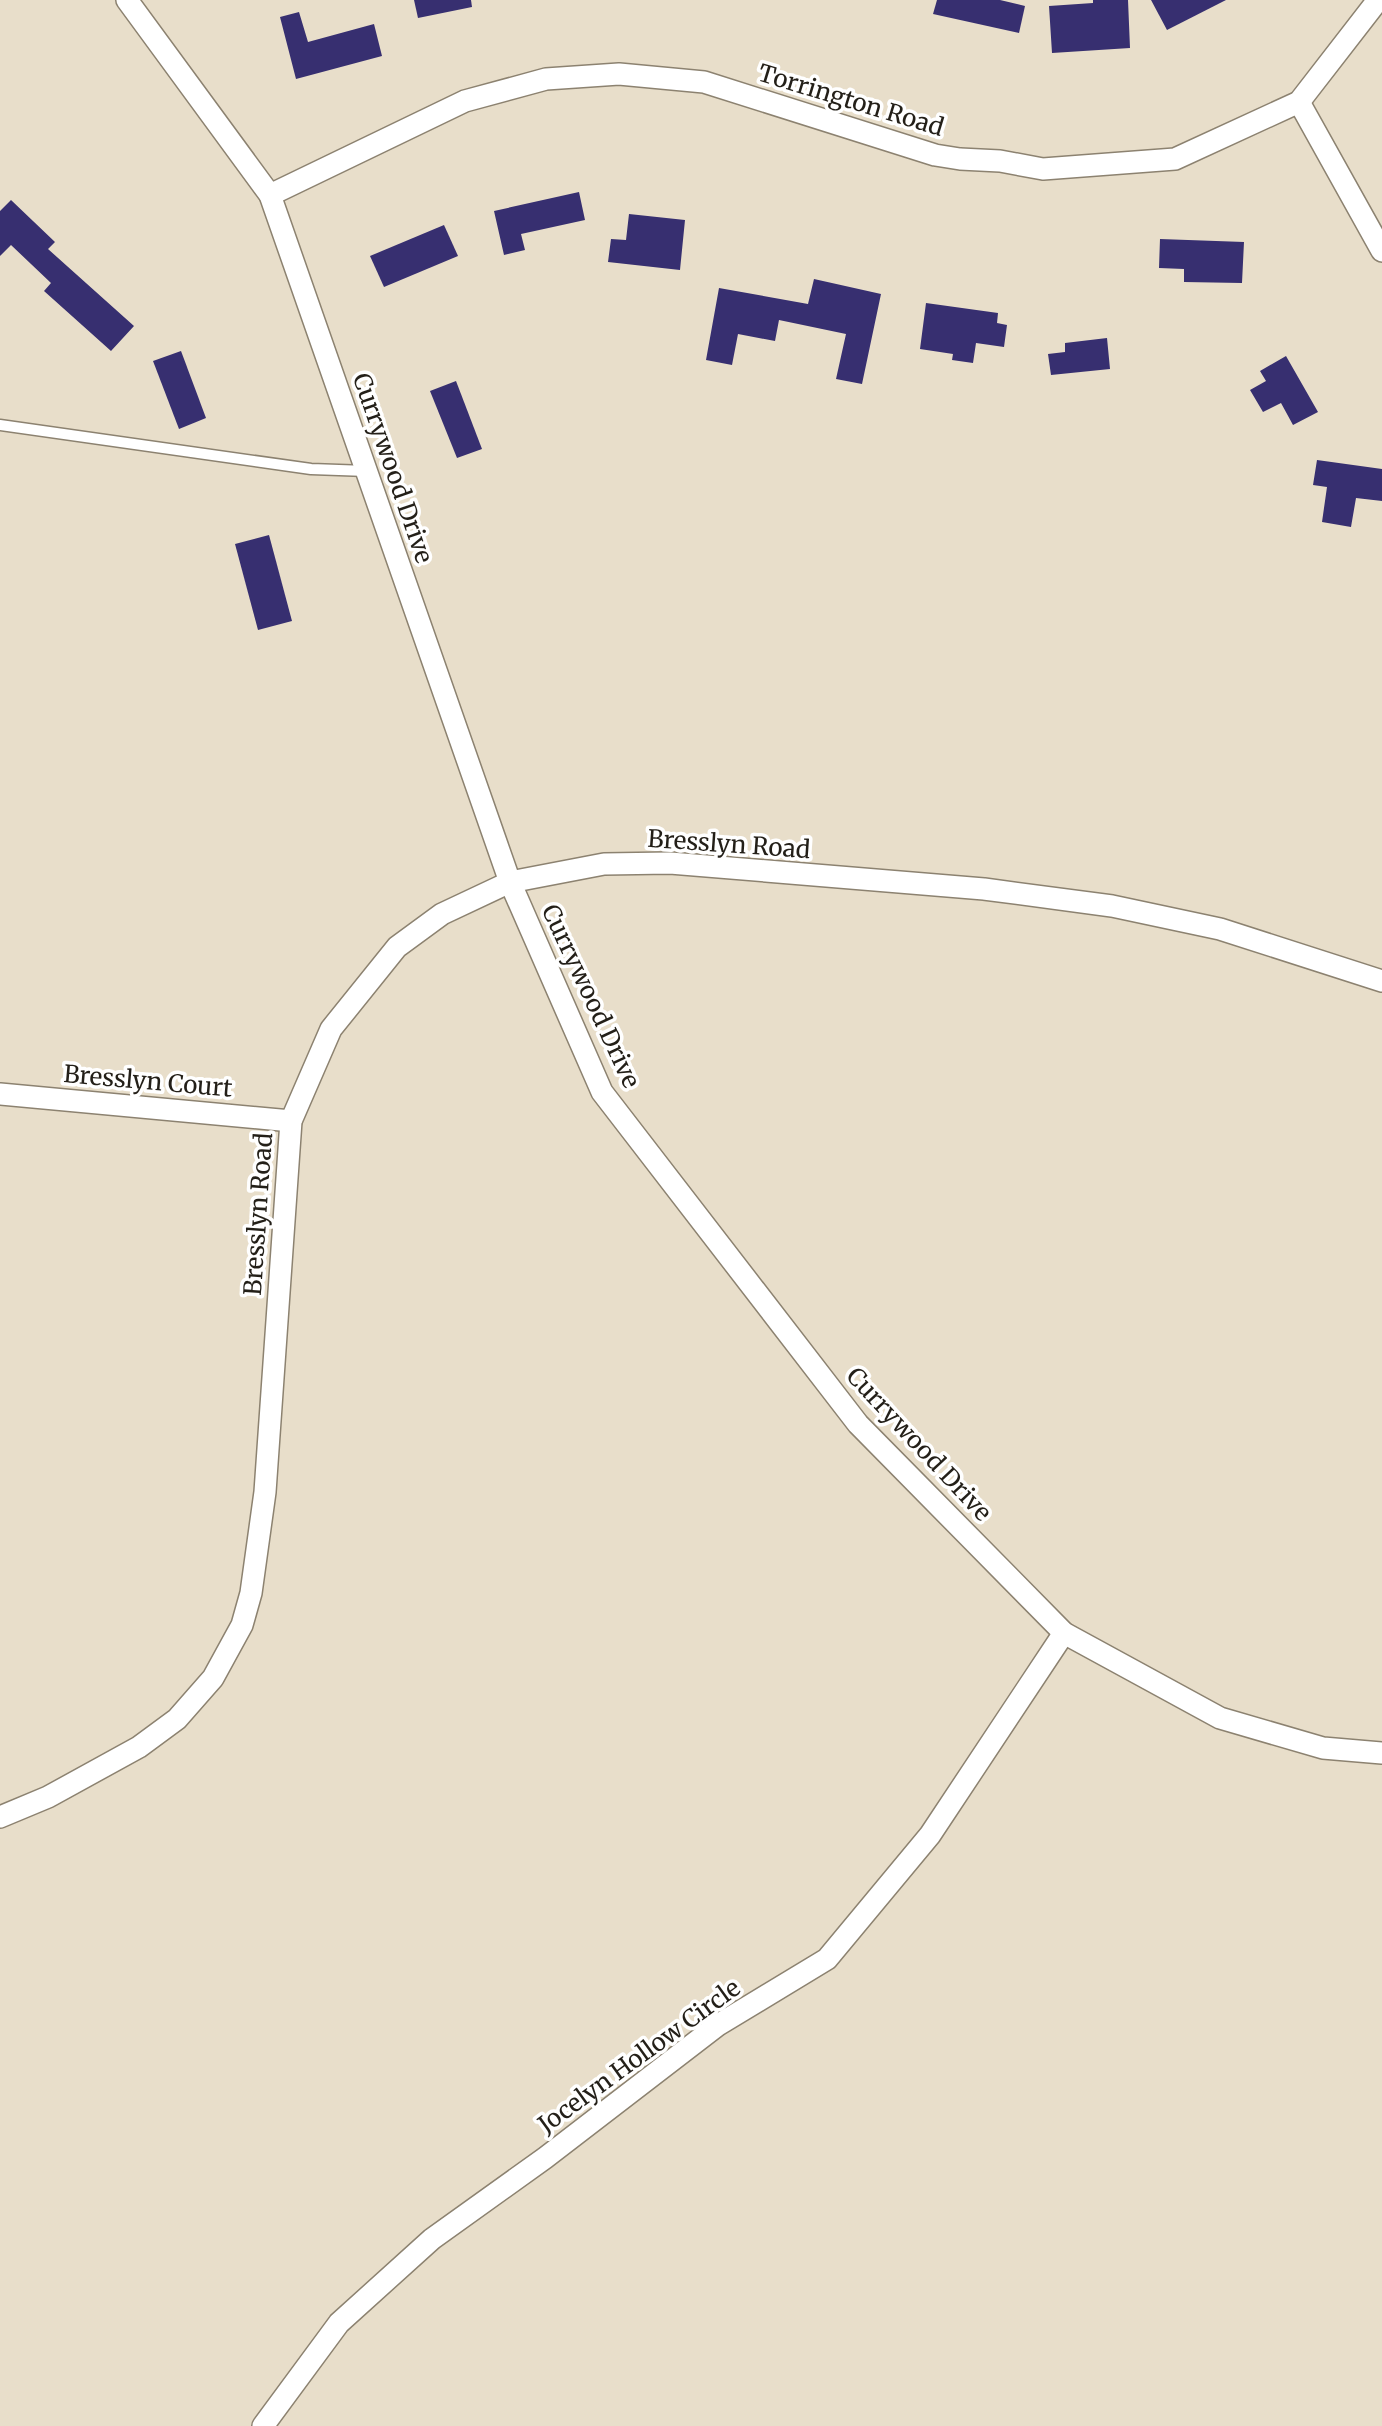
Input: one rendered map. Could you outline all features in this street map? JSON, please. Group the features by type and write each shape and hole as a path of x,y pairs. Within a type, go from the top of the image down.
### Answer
{"street":[{"name":"Currywood Drive","path":"127,0 270,195 510,882 602,1093 858,1424 1064,1633 1220,1718 1323,1748 1382,1753"},
{"name":"Torrington Road","path":"270,195 465,101 546,79 619,74 704,82 934,155 960,159 1000,160 1043,169 1175,159 1298,102 1378,0"},
{"path":"1298,102 1382,251"},
{"name":"Bresslyn Road","path":"0,1817 48,1797 139,1746 177,1719 213,1678 242,1625 251,1593 265,1492 291,1121 331,1029 397,947 442,914 510,882 604,864 670,863 991,890 1112,906 1186,920 1382,981"},
{"name":"Bresslyn Court","path":"0,1094 291,1121"},
{"name":"Jocelyn Hollow Circle","path":"263,2426 339,2323 432,2239 545,2158 718,2025 827,1959 930,1835 1064,1633"}],"lane":[{"path":"0,425 311,469 367,471"}],"building":[{"path":"414,0 471,0 472,7 418,18"},
{"path":"937,0 1000,0 1025,6 1019,33 933,14"},
{"path":"1093,0 1128,0 1130,48 1052,53 1049,6 1093,3"},
{"path":"1151,0 1226,0 1167,30"},
{"path":"299,12 308,42 374,24 382,56 296,79 280,17"},
{"path":"579,192 585,220 521,234 525,250 504,255 494,211"},
{"path":"11,200 55,242 48,249 134,326 111,351 44,291 51,283 11,245 0,256 0,211"},
{"path":"629,214 685,220 680,270 608,262 611,239 626,240"},
{"path":"444,225 458,256 384,287 370,256"},
{"path":"1160,239 1244,242 1242,283 1184,282 1184,269 1159,268"},
{"path":"814,279 881,294 862,384 836,379 846,334 779,320 775,341 738,334 732,365 706,360 719,288 808,304"},
{"path":"926,303 998,313 997,323 1007,325 1004,347 976,343 973,363 952,360 953,354 920,349"},
{"path":"1107,338 1110,369 1051,375 1048,354 1065,352 1065,343"},
{"path":"181,351 206,418 179,429 153,361"},
{"path":"1286,356 1318,412 1293,425 1281,403 1263,412 1250,390 1266,381 1260,371"},
{"path":"456,381 482,449 457,458 430,391"},
{"path":"1317,460 1382,469 1382,501 1356,498 1351,527 1322,522 1327,487 1313,485"},
{"path":"269,535 292,621 258,630 235,544"}]}
